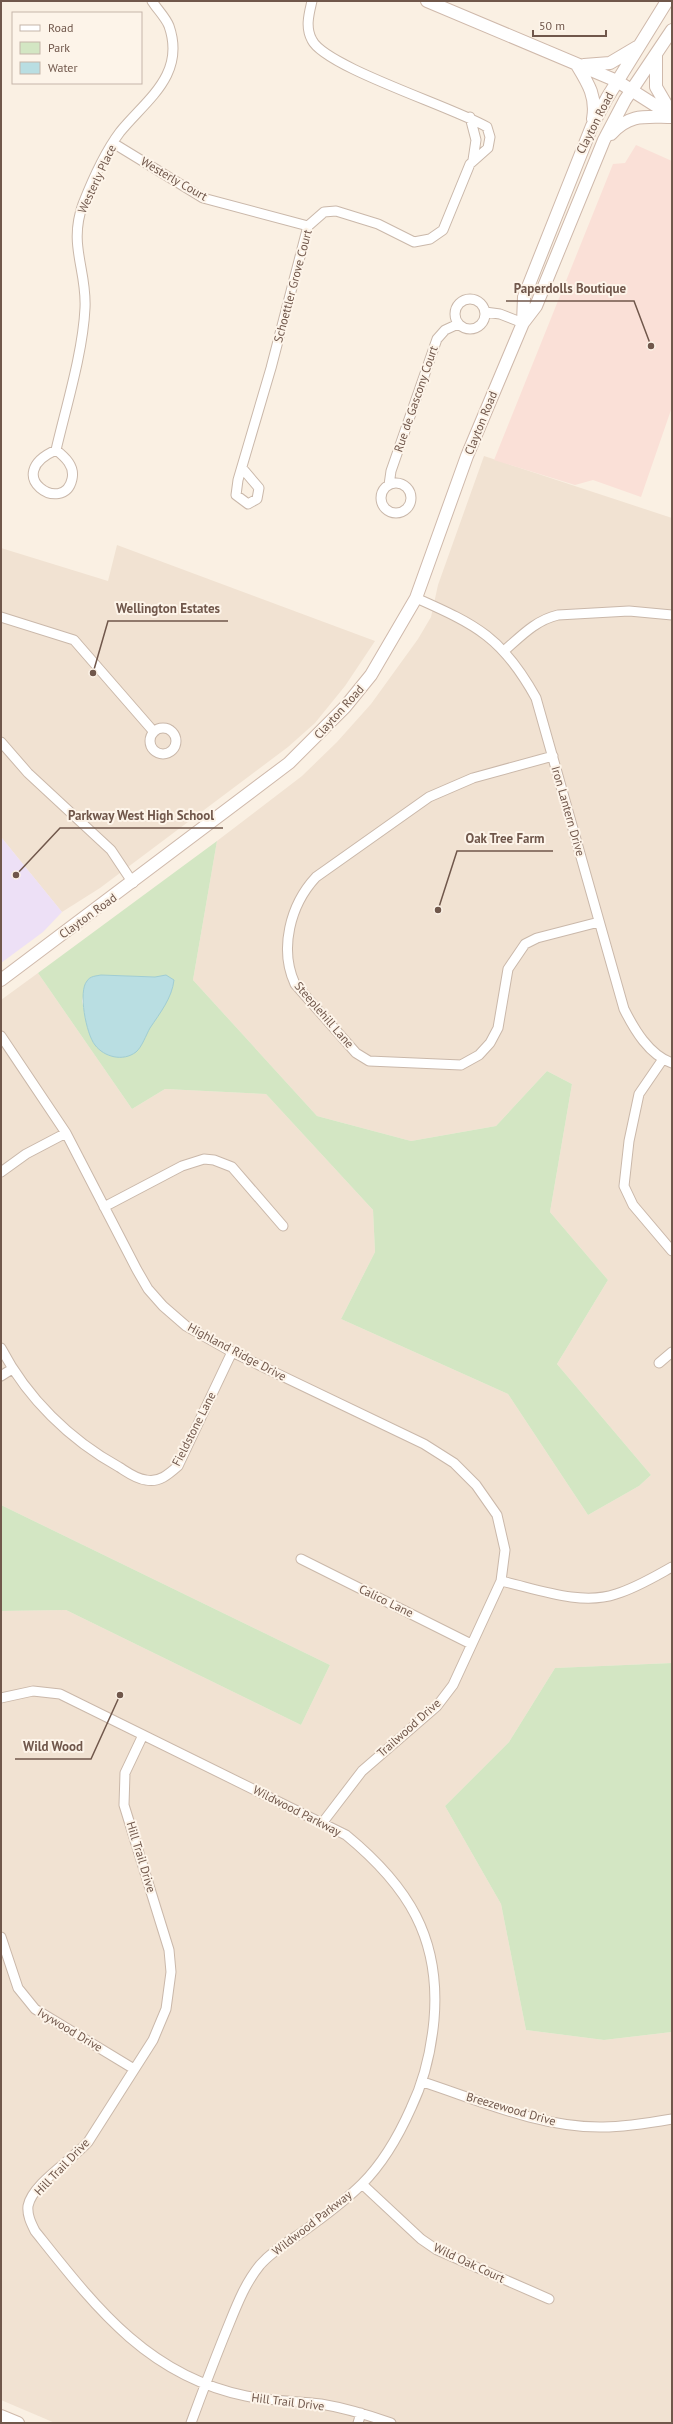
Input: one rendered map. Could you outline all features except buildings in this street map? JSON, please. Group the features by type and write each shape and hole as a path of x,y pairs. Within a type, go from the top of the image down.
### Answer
{"main road":[{"path":"427,1 617,81 672,116"},
{"name":"Clayton Road","path":"522,323 524,297 592,126 617,81 667,1"},
{"name":"Clayton Road","path":"1,980 133,883 289,763 316,738 371,675 416,598 467,456 522,323 536,306 604,140 632,90 672,30"},
{"path":"577,65 610,63 640,45"},
{"path":"656,55 656,87 672,116"},
{"path":"577,65 593,95 595,108 592,126"},
{"path":"604,140 619,124 636,116 672,116"},
{"path":"1,2416 18,2423"}],"street":[{"name":"Westerly Place","path":"56,450 84,316 85,288 76,240 78,222 83,204 113,143 159,90 170,65 172,53 169,26 152,1"},
{"name":"Schoettler Grove Court","path":"312,1 308,23 309,32 312,40 325,53 362,73 470,117 487,127 490,137 488,148 472,162"},
{"name":"Schoettler Grove Court","path":"242,468 308,226 324,212 336,211 378,224 414,242 430,239 442,230 472,162 476,140 470,117"},
{"name":"Westerly Court","path":"113,143 203,198 308,226"},
{"path":"485,312 483,321 476,328 466,329 458,324 455,314 462,302 476,300 485,312 500,314 522,323"},
{"name":"Rue de Gascony Court","path":"389,484 391,472 437,339 444,330 458,324"},
{"path":"56,450 71,466 72,480 64,491 51,494 45,493 35,484 33,472 38,461 56,450"},
{"name":"Iron Lantern Drive","path":"416,598 459,618 484,632 504,651 522,672 536,698 624,1009 635,1030 663,1059 672,1063"},
{"path":"504,651 534,624 546,617 629,611 672,614"},
{"path":"1,617 74,640 154,732"},
{"path":"1,742 28,773 111,850 133,883"},
{"name":"Steeplehill Lane","path":"553,756 473,778 429,797 316,877 307,887 294,913 287,948 290,972 295,984 356,1053 369,1061 461,1065 479,1055 490,1043 498,1028 508,969 525,944 537,938 599,922"},
{"name":"Highland Ridge Drive","path":"1,1036 66,1133 137,1270 148,1289 163,1306 186,1326 232,1352 424,1444 454,1463 476,1485 497,1515 505,1550 501,1581"},
{"path":"663,1059 639,1094 626,1156 624,1186 633,1205 672,1251"},
{"path":"1,1172 26,1154 66,1133"},
{"path":"104,1207 182,1166 204,1159 214,1160 232,1167 283,1226"},
{"name":"Fieldstone Lane","path":"1,1348 12,1369 32,1395 57,1422 104,1459 133,1476 146,1480 164,1478 178,1466 232,1352"},
{"path":"659,1363 672,1352"},
{"path":"1,1376 12,1369"},
{"name":"Calico Lane","path":"301,1559 471,1644"},
{"path":"501,1581 571,1596 600,1598 616,1594 672,1567"},
{"name":"Trailwood Drive","path":"323,1822 362,1772 437,1706 453,1685 501,1581"},
{"name":"Wildwood Parkway","path":"1,1698 33,1691 60,1694 323,1822 346,1835 373,1857 406,1897 427,1945 435,1971 436,2000 432,2050 424,2082 400,2132 362,2184 333,2209 277,2248 260,2264 244,2287 191,2423"},
{"name":"Hill Trail Drive","path":"143,1735 124,1773 124,1805 169,1950 171,1972 166,2009 152,2040 88,2142 78,2154 40,2185 32,2196 28,2206 30,2219 45,2243 89,2298 114,2324 149,2354 177,2371 205,2385 247,2397 322,2405 361,2413 391,2423"},
{"name":"Ivywood Drive","path":"1,1937 18,1988 35,2010 134,2069"},
{"name":"Breezewood Drive","path":"424,2082 527,2116 564,2124 602,2127 630,2126 672,2119"},
{"name":"Wild Oak Court","path":"362,2184 421,2239 437,2250 549,2299"},
{"path":"358,2423 361,2413"}],"shaded area":[{"path":"636,145 672,161 672,407 641,497 593,480 575,485 494,460 613,164 625,163"},
{"path":"484,456 672,518 672,1663 555,1668 509,1742 445,1806 501,1904 526,2030 604,2040 672,2032 672,2423 55,2423 1,2400 1,1611 66,1610 301,1725 330,1665 1,1505 1,1000 38,973 132,1109 165,1089 266,1094 373,1210 375,1252 341,1319 508,1394 588,1515 639,1486 651,1475 557,1364 608,1280 550,1212 572,1084 547,1071 496,1126 411,1141 317,1116 193,980 217,841 302,776 337,742 371,704 418,639 431,617 438,585"},
{"path":"117,545 375,641 345,686 315,723 288,747 100,888 62,912 1,837 1,548 108,581"},
{"path":"1,837 62,912 43,932 1,963"}],"green space":[{"path":"217,841 193,980 317,1116 411,1141 496,1126 547,1071 572,1084 550,1212 608,1280 557,1364 651,1475 639,1486 588,1515 508,1394 341,1319 375,1252 373,1210 266,1094 165,1089 132,1109 38,973","holes":["101,975 155,977 88,1029 82,1001 86,982"]},
{"path":"1,1505 330,1665 301,1725 66,1610 1,1611"},
{"path":"672,1663 672,2032 604,2040 526,2030 501,1904 445,1806 509,1742 555,1668"}],"water":[{"path":"166,975 174,980 171,993 165,1005 140,1047 136,1052 125,1057 114,1057 103,1053 92,1040 86,1023 83,1003 84,986 93,976 155,977"}],"place":[{"name":"Paperdolls Boutique","path":"651,346"},
{"name":"Wellington Estates","path":"93,673"},
{"name":"Parkway West High School","path":"16,875"},
{"name":"Oak Tree Farm","path":"438,910"},
{"name":"Wild Wood","path":"120,1695"}]}
